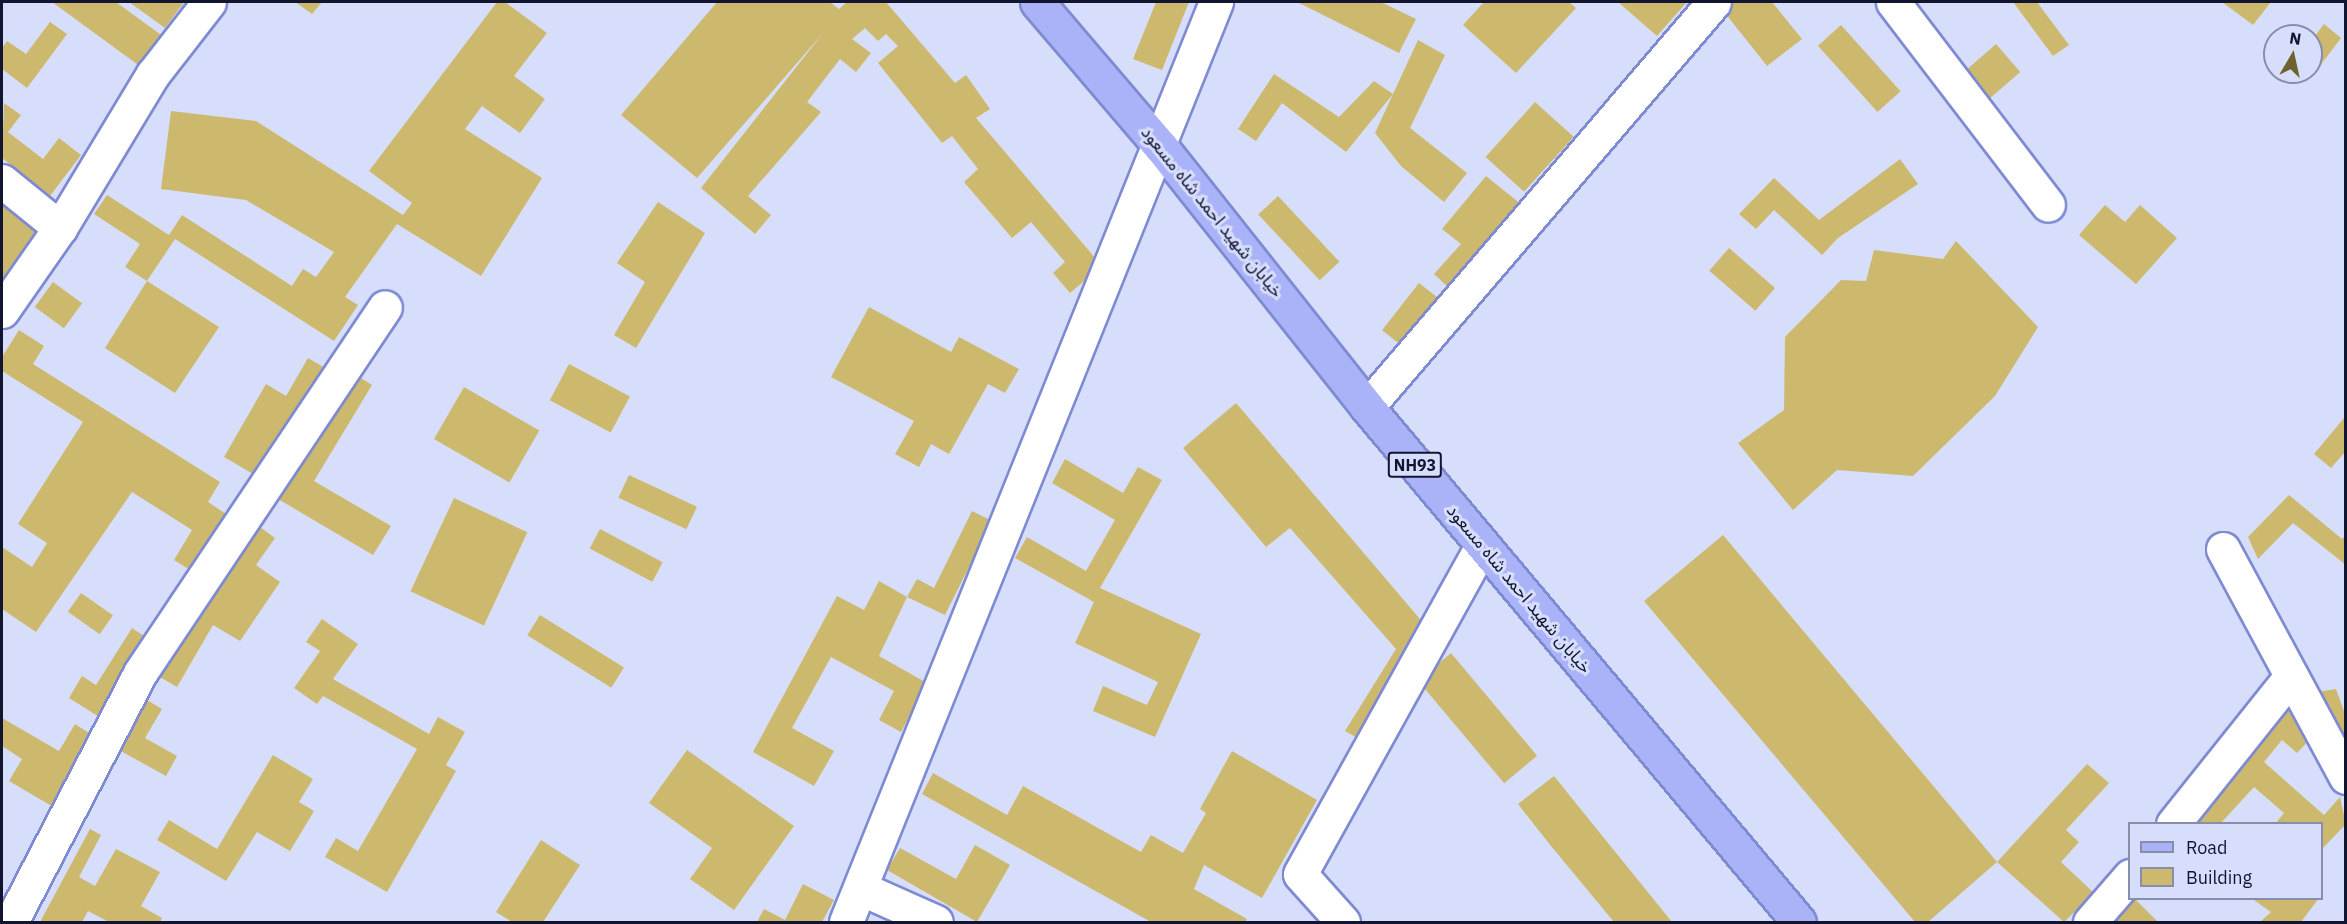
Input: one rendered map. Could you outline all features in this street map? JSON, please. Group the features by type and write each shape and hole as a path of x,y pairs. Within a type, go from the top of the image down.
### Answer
{"main road":[{"name":"خیابان شهید احمد شاه مسعود","path":"1037,2 1161,147 1367,407 1482,546 1799,922"}],"street":[{"path":"2,311 60,228 153,74 209,2"},
{"path":"846,922 1161,147 1216,2"},
{"path":"1367,407 1714,2"},
{"path":"1893,2 2048,205"},
{"path":"2,181 60,228"},
{"path":"11,922 140,673 385,307"},
{"path":"1343,922 1300,874 1482,546"},
{"path":"2223,549 2346,777"},
{"path":"2175,822 2291,676"},
{"path":"2090,922 2128,878"},
{"path":"860,888 936,922"}],"building":[{"path":"52,2 116,2 164,37 141,67"},
{"path":"129,2 184,2 165,28"},
{"path":"295,2 322,2 312,14"},
{"path":"497,2 505,2 547,33 514,76 545,99 520,133 482,106 465,129 542,178 481,276 397,224 345,297 358,305 334,341 175,239 147,281 125,267 140,244 94,214 107,195 169,235 182,215 292,286 303,269 316,277 334,252 246,200 161,189 171,111 256,121 403,215 412,203 369,171"},
{"path":"717,2 830,2 839,9 847,2 886,2 955,83 966,75 990,109 976,118 1102,266 1070,293 1053,273 1065,262 1031,222 1012,238 964,182 978,169 952,136 942,143 878,63 898,46 886,34 878,41 865,28 852,39 871,53 856,72 840,59 807,102 821,112 748,196 771,215 755,234 701,188 823,33 697,178 621,115"},
{"path":"1156,2 1189,2 1162,70 1133,59"},
{"path":"1297,2 1381,2 1416,19 1399,53"},
{"path":"1484,2 1569,2 1576,8 1516,73 1463,25"},
{"path":"1618,2 1687,2 1657,36"},
{"path":"1772,2 1802,39 1767,66 1717,3"},
{"path":"2013,2 2037,2 2069,45 2053,56"},
{"path":"2222,2 2271,2 2253,25"},
{"path":"50,22 67,34 27,88 2,69 2,48 7,41 26,54"},
{"path":"1841,25 1901,91 1878,112 1818,46"},
{"path":"2323,25 2341,38 2323,62"},
{"path":"1418,40 1445,55 1410,128 1467,173 1444,202 1401,166 1375,133"},
{"path":"1996,44 2020,72 1983,104 1959,76"},
{"path":"1274,74 1339,117 1374,81 1393,94 1346,152 1282,103 1256,141 1238,129"},
{"path":"1535,102 1574,137 1524,192 1485,157"},
{"path":"4,103 21,115 8,132 43,159 59,138 81,155 50,196 2,158"},
{"path":"1900,159 1918,184 1838,238 1822,255 1774,210 1756,229 1739,214 1774,178 1819,220"},
{"path":"1486,176 1522,205 1451,290 1434,274 1461,244 1442,229"},
{"path":"1278,196 1339,262 1320,280 1258,214"},
{"path":"2,200 39,226 2,280"},
{"path":"658,202 705,233 636,348 614,335 645,282 617,263"},
{"path":"2105,205 2125,222 2140,205 2177,238 2136,284 2079,235"},
{"path":"1956,241 2038,327 1995,396 1913,476 1837,470 1793,510 1738,443 1784,410 1785,337 1841,280 1866,281 1874,250 1943,259"},
{"path":"1729,248 1775,288 1755,311 1709,271"},
{"path":"147,281 219,327 175,393 105,348"},
{"path":"53,282 82,303 64,328 35,307"},
{"path":"1419,283 1446,304 1409,351 1382,330"},
{"path":"869,307 951,352 959,337 1019,369 1005,393 988,384 949,454 931,444 919,467 895,454 914,421 831,377"},
{"path":"19,330 44,346 33,364 220,482 208,502 226,514 190,570 174,560 192,530 132,492 36,632 2,609 2,547 32,567 47,543 18,524 83,422 2,371 2,357"},
{"path":"308,358 325,368 260,478 224,457 266,384 286,396"},
{"path":"569,364 630,396 611,433 550,400"},
{"path":"353,373 372,385 314,481 391,526 373,555 278,499"},
{"path":"464,387 539,430 509,482 434,439"},
{"path":"1236,403 1431,632 1361,740 1345,731 1396,649 1290,528 1266,547 1183,448"},
{"path":"2344,418 2346,451 2331,468 2314,454"},
{"path":"1065,459 1123,493 1138,467 1162,480 1100,588 1201,634 1155,737 1093,711 1103,686 1147,705 1158,682 1075,643 1094,602 1015,558 1027,537 1086,571 1115,520 1052,483"},
{"path":"629,475 697,507 686,529 618,498"},
{"path":"2289,495 2342,539 2346,535 2346,565 2293,523 2258,559 2248,537"},
{"path":"454,498 527,532 484,626 410,591"},
{"path":"972,511 992,521 945,615 907,597 917,579 934,588"},
{"path":"260,527 275,538 256,565 280,582 240,641 213,625 177,687 160,677 210,595"},
{"path":"600,529 663,562 652,582 590,548"},
{"path":"1723,535 1997,862 1928,922 1915,922 1644,601"},
{"path":"879,581 907,597 879,656 927,683 901,732 879,720 894,691 831,657 792,728 834,751 814,786 753,752 837,596 864,610"},
{"path":"81,593 113,615 100,634 68,612"},
{"path":"540,615 624,667 611,688 527,635"},
{"path":"322,619 358,644 333,679 429,734 438,717 465,732 446,765 456,771 387,892 325,857 336,838 358,851 417,749 323,696 317,704 294,688 320,651 306,642"},
{"path":"132,628 150,640 101,718 69,698 82,676 96,685"},
{"path":"1451,653 1537,756 1504,783 1418,681"},
{"path":"2336,689 2346,717 2346,751 2317,692"},
{"path":"147,700 162,709 145,738 177,756 166,776 119,750"},
{"path":"2291,705 2312,737 2297,753 2282,740 2264,762 2324,815 2340,797 2346,824 2323,848 2323,822 2277,822 2284,813 2254,787 2222,822 2190,822"},
{"path":"2,718 59,751 75,724 97,738 55,808 9,781 22,759 2,746"},
{"path":"687,750 794,826 734,910 690,879 712,848 649,803"},
{"path":"1232,751 1317,800 1262,898 1204,865 1194,889 1247,919 1245,922 1151,922 922,794 933,773 1007,815 1023,786 1141,852 1151,835 1183,853 1206,813 1200,809"},
{"path":"273,755 313,779 299,802 314,811 290,851 257,832 226,881 157,840 169,820 217,849"},
{"path":"2087,764 2109,783 2066,830 2079,842 2061,862 2094,893 2064,922 1997,862"},
{"path":"1554,776 1672,922 1614,922 1551,846 1518,804"},
{"path":"90,829 101,835 79,877 95,886 116,849 160,872 141,906 162,918 160,922 109,922 88,911 82,922 40,922"},
{"path":"541,840 580,865 543,922 512,922 496,912"},
{"path":"975,845 1010,865 977,922 887,870 900,848 956,879"},
{"path":"803,884 834,900 822,922 757,922 764,909 785,920"},
{"path":"2128,900 2136,900 2158,922 2106,922"},
{"path":"2254,900 2318,900 2301,922 2260,922 2271,912"}]}
